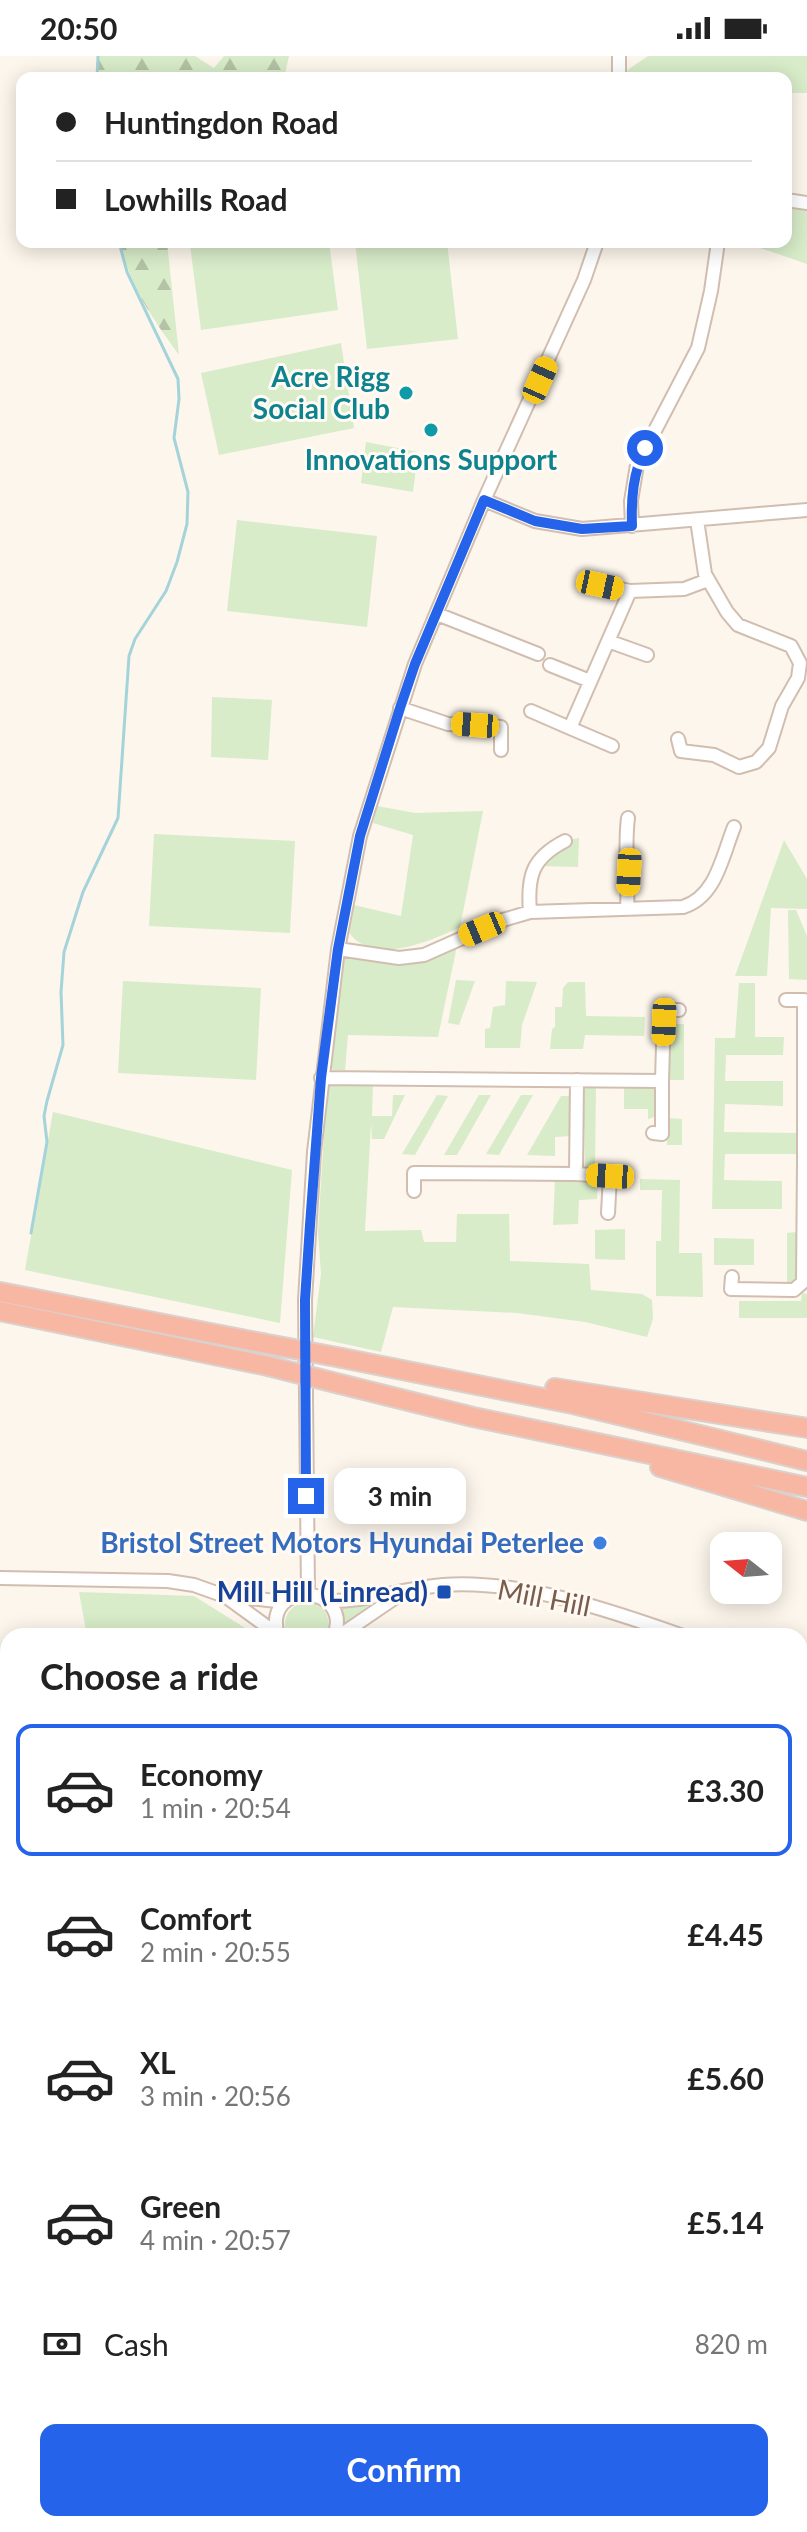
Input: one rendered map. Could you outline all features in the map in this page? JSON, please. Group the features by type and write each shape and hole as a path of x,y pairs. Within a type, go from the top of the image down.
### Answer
{"highway":[{"path":"0,1292 604,1410 807,1461"},
{"path":"0,1311 268,1366 520,1426 807,1487"},
{"path":"397,1370 457,1371 807,1428"},
{"path":"520,1426 570,1446 664,1467 807,1511"}],"street":[{"path":"308,1593 305,1300 321,1078 338,949 360,836 415,664 484,500 578,294 595,248"},
{"path":"632,526 631,501 637,465 698,348 717,248"},
{"path":"484,500 535,521 582,529 807,510"},
{"path":"675,766 680,745 714,755 739,767 756,762 769,748 782,706 798,678 800,663 791,646 738,625 727,612 708,580 697,520"},
{"path":"600,585 630,591 684,589 708,580"},
{"path":"570,728 630,591"},
{"path":"437,614 538,654"},
{"path":"608,641 647,655"},
{"path":"550,665 590,681"},
{"path":"400,708 448,724 501,727 501,750"},
{"path":"531,711 612,746"},
{"path":"627,909 629,872 625,841 628,818"},
{"path":"338,949 387,957 424,955 503,920 530,912 683,907 696,903 708,892 734,827"},
{"path":"530,912 528,891 532,870 546,851 565,841"},
{"path":"732,1277 731,1289 794,1290 803,1282 806,1162 804,1000 786,1000"},
{"path":"653,1133 662,1134 664,1010 679,1010"},
{"path":"321,1078 662,1081"},
{"path":"576,1174 577,1080"},
{"path":"414,1191 414,1173 610,1176 608,1213"},
{"path":"0,1578 168,1581 194,1585 222,1595 285,1602"},
{"name":"Mill Hill","path":"327,1601 445,1585 528,1592 582,1603 659,1628"},
{"path":"278,1628 277,1615 285,1602 308,1593 327,1601 337,1620 336,1628"},
{"name":"Mill Hill","path":"348,1628 402,1593"},
{"path":"222,1595 268,1628"}],"green space":[{"path":"98,56 195,56 214,68 224,56 289,56 285,72 97,72"},
{"path":"648,56 807,56 807,93 792,93 792,72 626,71"},
{"path":"792,209 807,211 807,264 760,248 792,248"},
{"path":"121,248 168,248 179,355 143,302"},
{"path":"190,248 330,248 338,310 201,330"},
{"path":"356,248 448,248 458,339 367,349"},
{"path":"341,343 354,428 219,455 201,373"},
{"path":"366,442 418,452 413,492 361,483"},
{"path":"237,520 377,536 367,627 227,611"},
{"path":"212,697 272,700 268,760 211,757"},
{"path":"377,806 415,813 483,811 460,927 417,944 385,950 358,942 348,931 354,905 401,916 413,835 373,823"},
{"path":"154,834 295,841 290,933 149,926"},
{"path":"579,838 578,867 539,866 569,840"},
{"path":"784,840 807,879 807,909 771,908 767,976 735,976"},
{"path":"788,910 796,910 807,936 807,980 789,979"},
{"path":"457,946 438,1037 348,1035 345,1070 333,1070 327,1059 341,956 398,962"},
{"path":"456,980 475,981 459,1025 448,1023"},
{"path":"123,981 261,988 256,1080 118,1073"},
{"path":"506,981 537,982 522,1025 520,1048 485,1048 485,1029 490,1028 493,1007 505,1005"},
{"path":"568,982 585,982 586,1016 645,1017 644,1036 585,1035 583,1049 550,1049 555,1007 562,1007 563,988"},
{"path":"739,983 755,983 755,1037 784,1037 783,1055 726,1055 725,1081 783,1081 783,1106 725,1104 724,1132 797,1133 797,1154 725,1154 724,1180 782,1181 782,1209 712,1209 715,1038 735,1038"},
{"path":"668,1024 684,1024 684,1080 668,1080"},
{"path":"327,1083 373,1083 372,1116 392,1116 393,1095 405,1095 384,1139 372,1139 371,1124 365,1231 421,1230 424,1242 456,1242 457,1214 509,1214 510,1261 589,1264 591,1290 642,1294 652,1300 653,1319 647,1337 585,1322 517,1313 393,1307 381,1352 313,1337 321,1274 318,1232"},
{"path":"583,1085 596,1085 595,1168 585,1166"},
{"path":"624,1085 655,1087 658,1116 648,1119 648,1109 624,1109"},
{"path":"437,1095 448,1096 415,1155 402,1154"},
{"path":"479,1095 491,1095 457,1155 444,1155"},
{"path":"521,1095 533,1095 499,1155 486,1154"},
{"path":"561,1096 573,1096 572,1136 555,1137 555,1156 527,1155"},
{"path":"53,1112 292,1170 280,1323 25,1270"},
{"path":"668,1118 682,1119 682,1145 667,1145"},
{"path":"555,1179 598,1180 597,1199 579,1200 578,1224 553,1225"},
{"path":"640,1179 680,1180 679,1253 702,1253 703,1297 656,1296 656,1241 661,1241 662,1190 640,1190"},
{"path":"625,1229 625,1260 595,1259 595,1230"},
{"path":"797,1232 797,1275 792,1284 787,1283 787,1233"},
{"path":"714,1238 754,1239 754,1265 714,1265"},
{"path":"802,1293 807,1294 807,1318 739,1318 739,1301 801,1301"},
{"path":"79,1592 194,1596 245,1628 86,1628"},
{"path":"305,1602 318,1605 326,1613 328,1628 286,1628 287,1614"},
{"path":"379,1602 345,1626 341,1608"}],"waterway":[{"path":"97,72 98,56"},
{"path":"31,1233 47,1142 44,1116 63,1045 61,992 64,952 83,892 118,818 129,656 135,639 166,591 187,524 188,492 174,438 178,379 127,272 121,248"}],"place":[{"name":"Acre Rigg Social Club","path":"406,393"},
{"name":"Innovations Support","path":"431,430"},
{"name":"Bristol Street Motors Hyundai Peterlee","path":"600,1543"},
{"name":"Mill Hill (Linread)","path":"444,1592"}],"route":[{"path":"306,1496 305,1300 321,1078 338,949 360,836 400,708 415,664 484,500 535,521 582,529 632,526 633,484 645,448"}]}
